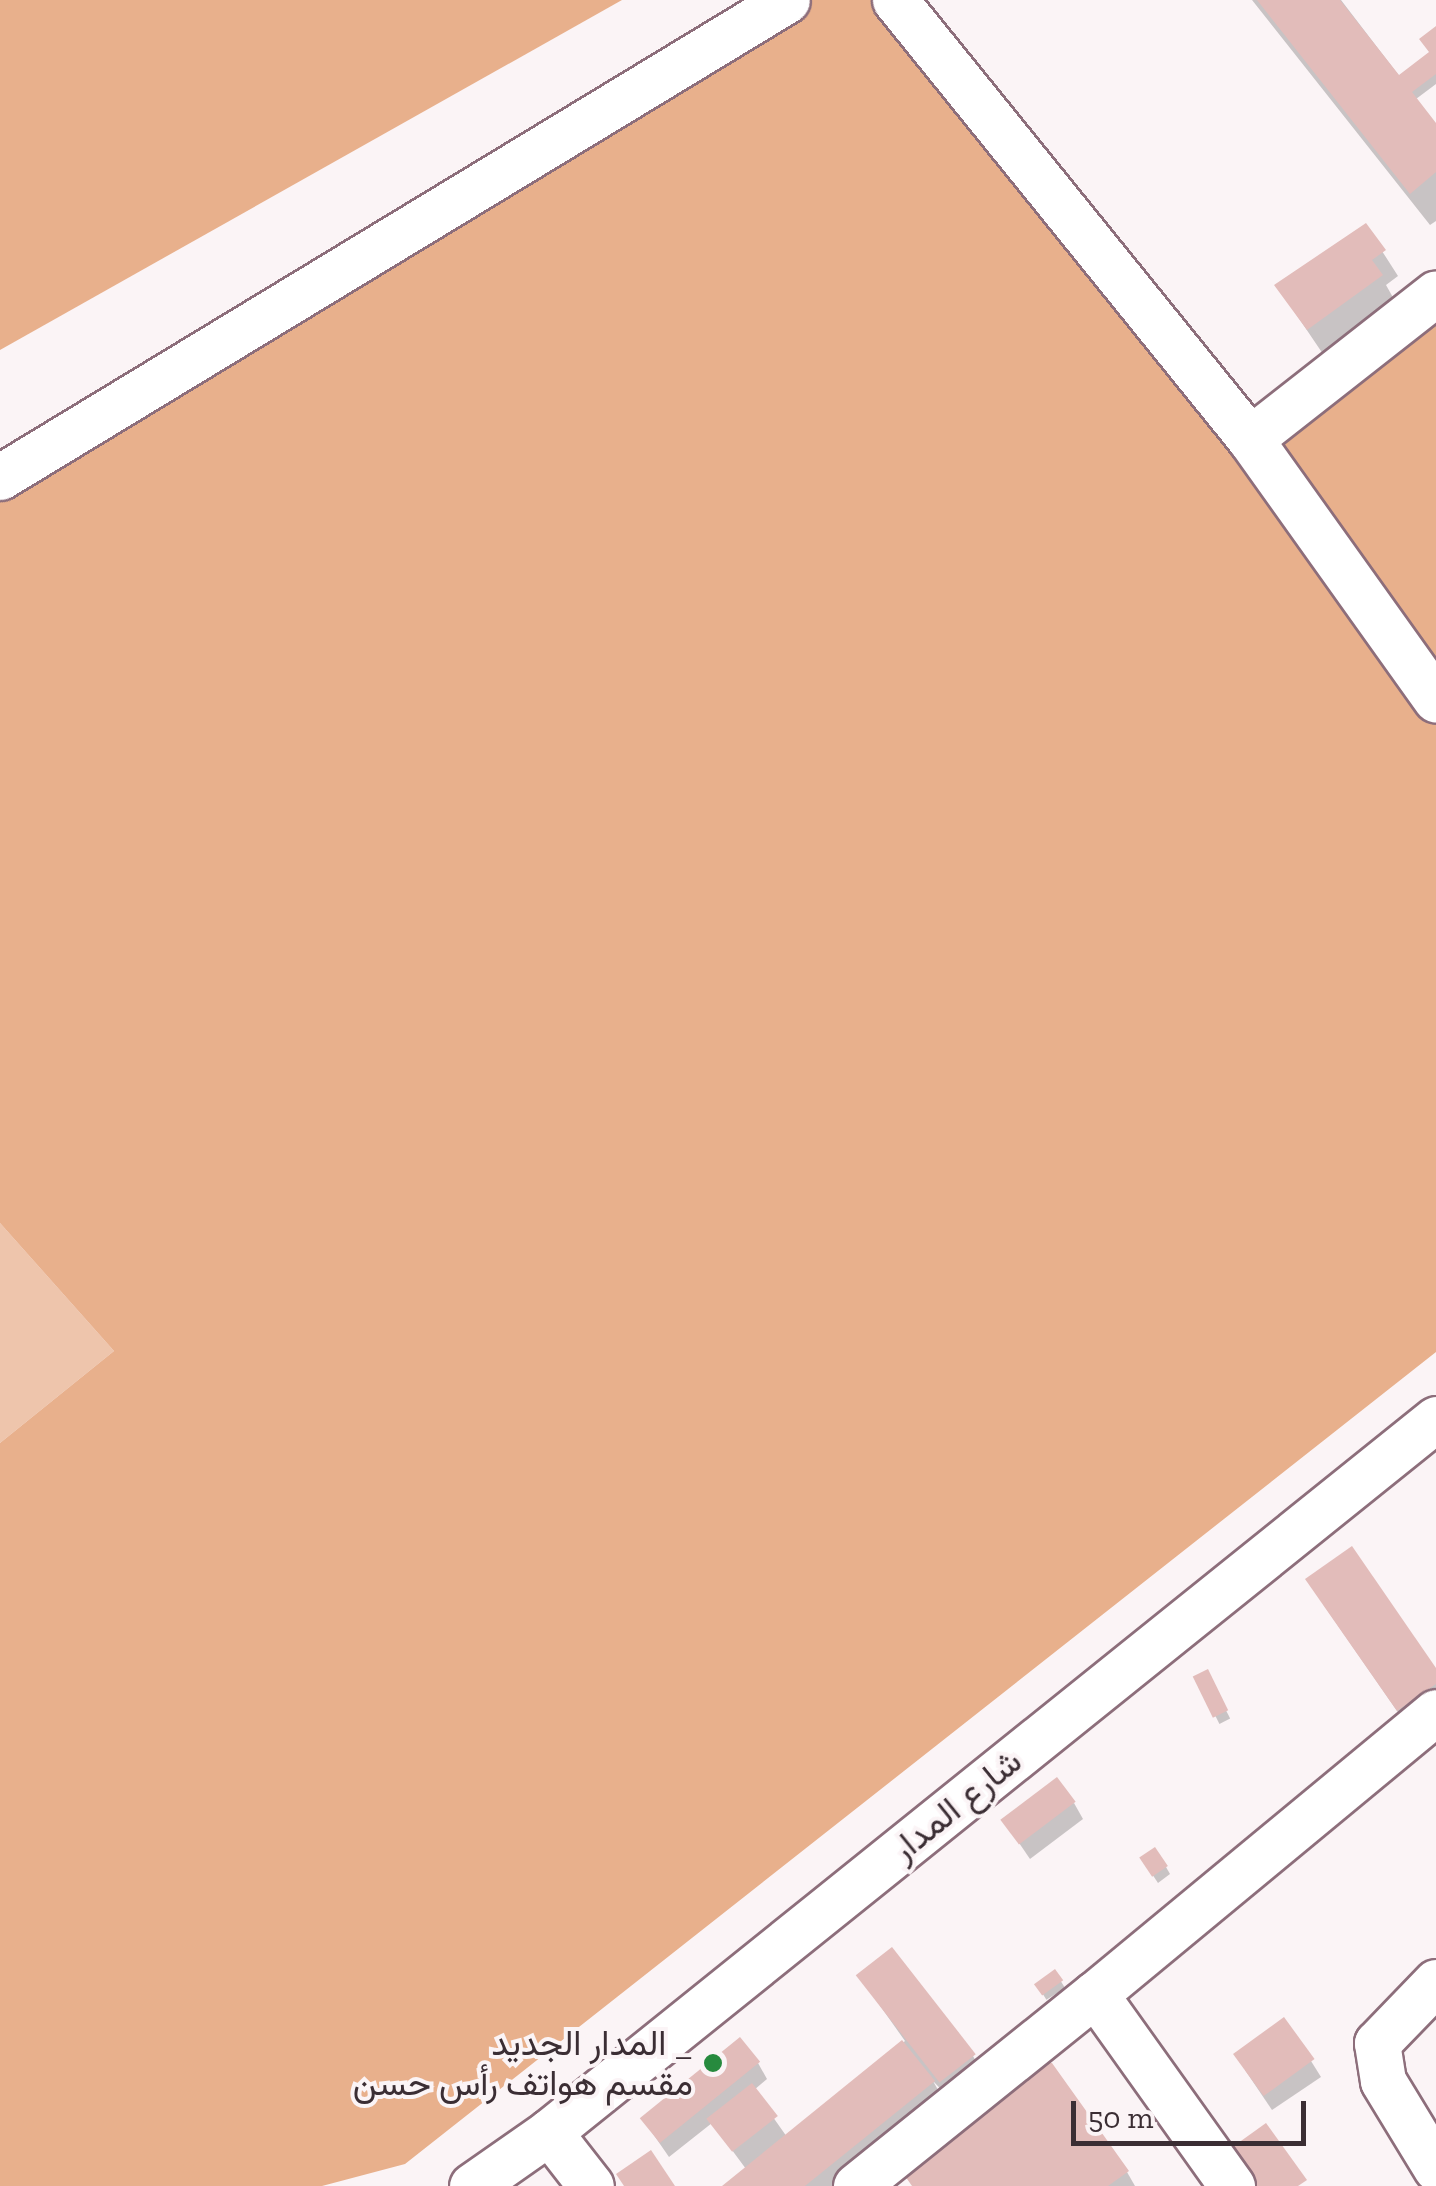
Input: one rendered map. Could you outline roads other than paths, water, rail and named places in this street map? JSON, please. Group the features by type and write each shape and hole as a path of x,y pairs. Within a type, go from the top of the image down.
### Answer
{"street":[{"path":"0,478 788,0"},
{"path":"895,0 1250,439 1436,700"},
{"path":"1250,439 1436,292"},
{"name":"شارع المدار","path":"472,2186 550,2132 1436,1419"},
{"path":"856,2186 1436,1712"},
{"path":"1436,1982 1377,2044 1383,2082 1436,2168"},
{"path":"1095,1994 1232,2186"},
{"path":"550,2132 591,2186"}],"place":[{"name":"المدار الجديد _ مقسم هواتف رأس حسن","path":"713,2063"}]}
